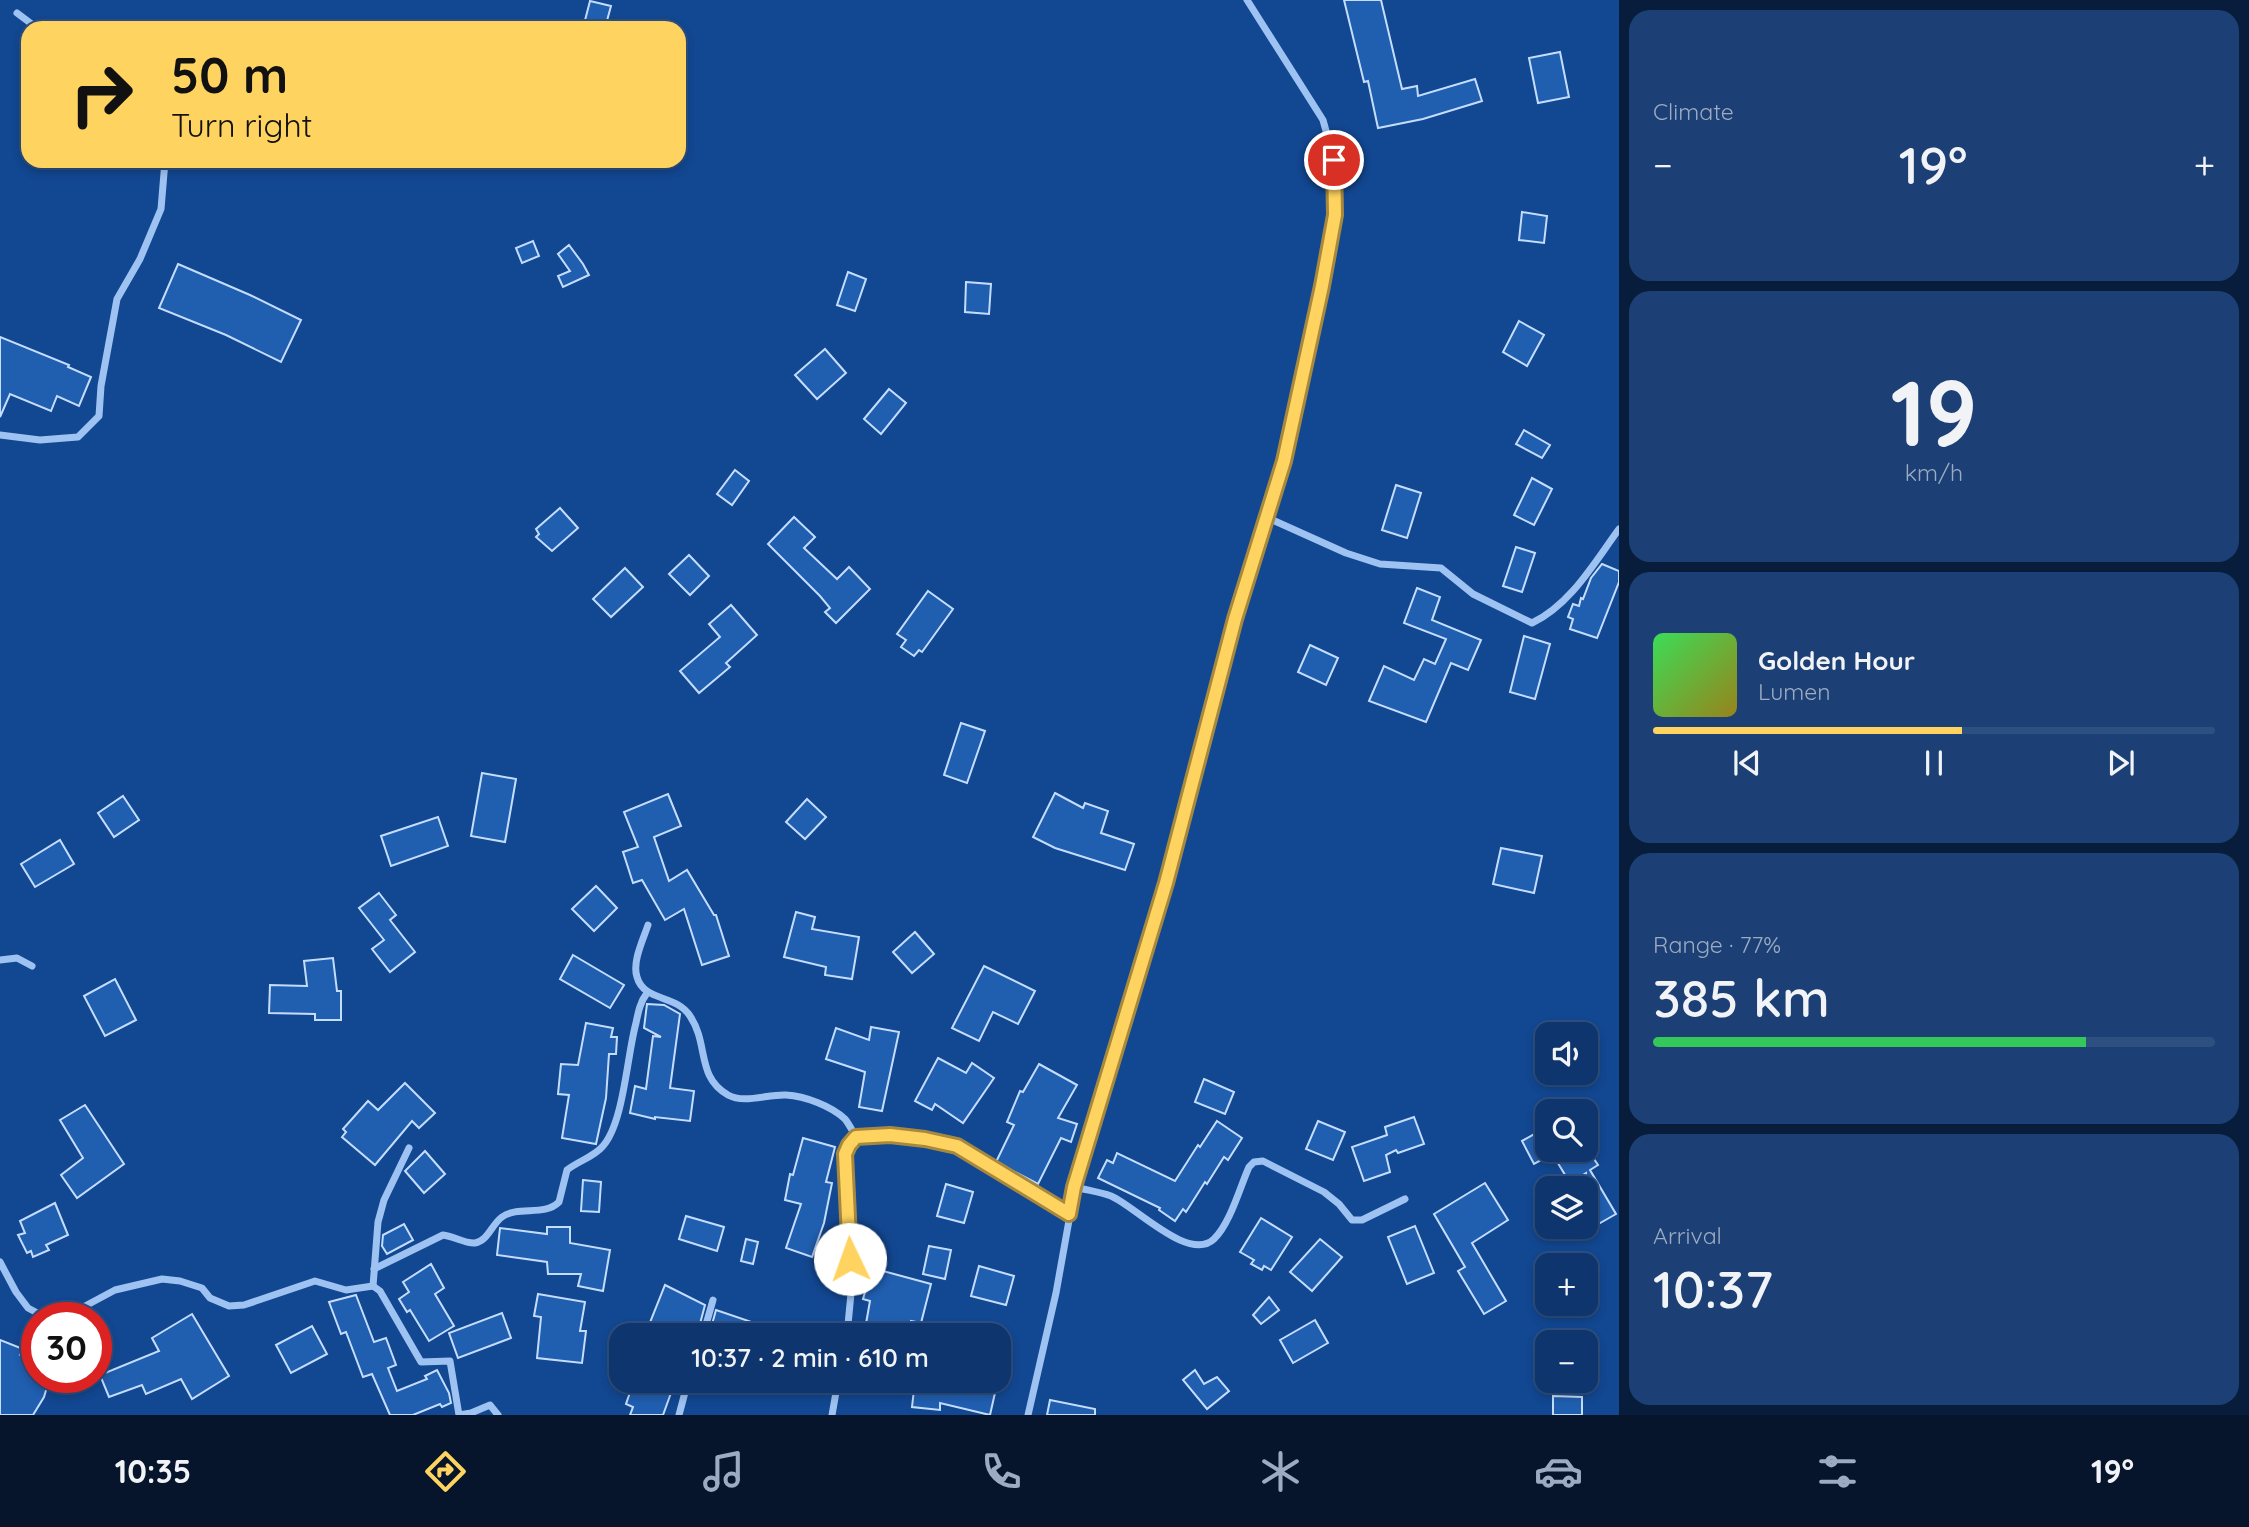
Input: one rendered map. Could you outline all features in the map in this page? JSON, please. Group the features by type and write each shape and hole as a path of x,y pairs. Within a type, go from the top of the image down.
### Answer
{"street":[{"path":"1028,1415 1056,1293 1074,1187 1166,883 1235,619 1284,461 1335,215 1334,160 1323,120 1247,0"},
{"path":"17,13 28,21"},
{"path":"0,435 40,440 78,437 99,416 101,386 117,299 140,259 161,209 164,168"},
{"path":"1266,517 1346,553 1380,564 1441,568 1473,594 1532,623 1549,615 1577,586 1619,529"},
{"path":"648,925 635,967 638,982 647,993 674,1000 689,1013 700,1033 711,1083 730,1097 786,1095 827,1107 846,1120 856,1137"},
{"path":"0,960 17,958 32,966"},
{"path":"374,1269 443,1236 455,1236 471,1243 478,1242 505,1215 547,1209 559,1202 567,1170 603,1146 612,1131 633,1034 642,999 647,993"},
{"path":"848,1323 852,1283 845,1154 856,1137 890,1135 957,1146 1069,1214"},
{"path":"373,1286 378,1222 384,1200 408,1148"},
{"path":"1074,1187 1113,1197 1187,1245 1214,1240 1228,1219 1249,1167 1254,1162 1263,1161 1324,1192 1339,1204 1352,1220 1362,1220 1405,1199"},
{"path":"0,1262 22,1300 29,1308 43,1316 74,1312 115,1290 162,1279 202,1288 210,1298 229,1306 244,1305 315,1281 346,1290 373,1286 380,1291 421,1362 450,1360 459,1415 490,1405 498,1415"},
{"path":"706,1323 713,1300"},
{"path":"679,1415 685,1393"},
{"path":"832,1415 836,1393"}],"building":[{"path":"1344,0 1381,0 1402,89 1417,86 1418,96 1475,79 1482,101 1423,119 1378,128 1368,81 1364,82"},
{"path":"590,1 611,6 607,21 585,21"},
{"path":"1560,52 1569,97 1538,103 1529,58"},
{"path":"1522,212 1547,216 1544,243 1519,240"},
{"path":"533,241 539,256 522,263 516,248"},
{"path":"569,245 589,275 563,287 558,276 570,271 558,254"},
{"path":"178,264 301,320 281,362 226,335 159,308"},
{"path":"848,272 866,279 855,311 837,305"},
{"path":"966,282 991,284 989,314 965,312"},
{"path":"1519,321 1544,335 1527,366 1503,352"},
{"path":"0,337 69,365 68,367 91,377 79,406 57,396 51,411 10,394 0,417"},
{"path":"825,349 846,373 817,399 795,375"},
{"path":"889,389 906,403 881,434 864,419"},
{"path":"1524,430 1550,445 1542,458 1516,444"},
{"path":"735,470 749,481 732,505 717,494"},
{"path":"1532,478 1552,489 1534,525 1514,515"},
{"path":"1396,485 1421,493 1407,538 1382,530"},
{"path":"560,508 578,528 552,551 536,537 539,534 536,529"},
{"path":"794,517 815,537 804,548 837,579 849,567 870,589 836,623 825,612 830,608 820,596 768,544"},
{"path":"1516,547 1535,553 1522,592 1503,586"},
{"path":"689,555 709,576 690,595 669,574"},
{"path":"1602,564 1619,571 1619,582 1597,638 1570,629 1573,619 1568,617 1573,604 1579,606 1591,578"},
{"path":"625,568 643,587 611,617 593,599"},
{"path":"1417,588 1440,597 1432,620 1481,640 1468,670 1451,663 1426,722 1369,701 1384,666 1414,680 1424,659 1435,664 1446,639 1404,623"},
{"path":"928,591 953,609 922,652 919,650 914,656 901,647 906,640 897,634"},
{"path":"731,605 757,635 726,663 730,667 699,693 680,671 720,637 709,624"},
{"path":"1524,636 1550,644 1535,699 1510,692"},
{"path":"1310,645 1338,658 1326,685 1298,672"},
{"path":"961,723 985,731 967,783 944,775"},
{"path":"482,773 516,779 505,842 471,836"},
{"path":"1055,793 1083,808 1085,803 1108,811 1101,833 1134,844 1125,870 1055,848 1033,837"},
{"path":"668,794 681,826 654,837 669,881 687,870 716,915 729,956 702,965 684,909 665,920 642,880 633,883 623,852 638,847 624,812"},
{"path":"123,796 139,820 114,837 98,813"},
{"path":"807,799 826,817 805,839 786,822"},
{"path":"438,817 448,846 391,866 381,836"},
{"path":"60,840 74,864 35,887 21,864"},
{"path":"1501,848 1542,856 1534,893 1493,884"},
{"path":"596,886 617,908 594,931 572,909"},
{"path":"379,893 396,915 390,920 415,952 390,972 372,949 384,940 359,908"},
{"path":"796,912 815,917 812,929 859,937 852,979 825,975 826,967 784,957"},
{"path":"915,932 934,954 912,973 893,952"},
{"path":"573,955 624,985 610,1008 560,979"},
{"path":"333,958 337,991 341,991 341,1020 315,1020 315,1014 269,1013 270,985 307,986 304,961"},
{"path":"984,966 1035,991 1018,1024 993,1012 979,1041 952,1028"},
{"path":"115,979 136,1020 105,1036 84,996"},
{"path":"647,1004 664,1005 680,1014 670,1088 694,1091 690,1121 655,1119 630,1113 635,1086 646,1089 653,1036 661,1037 644,1028"},
{"path":"586,1023 613,1028 611,1037 617,1037 616,1054 609,1054 606,1098 596,1144 562,1138 569,1095 558,1094 561,1064 578,1065"},
{"path":"871,1027 899,1032 882,1111 859,1107 865,1072 826,1059 836,1028 869,1040"},
{"path":"938,1058 966,1073 972,1063 994,1078 963,1123 935,1104 932,1110 915,1101"},
{"path":"1039,1064 1077,1085 1058,1118 1077,1124 1071,1142 1061,1138 1038,1184 996,1162 1014,1125 1007,1122 1020,1091 1023,1092"},
{"path":"1204,1079 1234,1092 1225,1114 1195,1102"},
{"path":"405,1083 435,1113 419,1128 412,1121 375,1165 342,1137 346,1132 343,1129 368,1101 378,1110"},
{"path":"85,1105 124,1164 77,1198 61,1175 83,1158 60,1120"},
{"path":"1414,1117 1424,1144 1386,1155 1390,1172 1364,1181 1352,1147 1387,1135 1385,1127"},
{"path":"1217,1121 1242,1138 1228,1160 1224,1157 1186,1212 1183,1209 1175,1221 1159,1210 1160,1208 1098,1178 1107,1160 1113,1163 1117,1153 1175,1181"},
{"path":"1318,1121 1345,1132 1333,1160 1306,1149"},
{"path":"1535,1134 1535,1162 1538,1162 1534,1164 1522,1141"},
{"path":"803,1138 835,1147 826,1182 832,1183 824,1223 812,1257 786,1248 801,1204 785,1200 790,1174 793,1175"},
{"path":"425,1151 445,1174 424,1193 405,1171"},
{"path":"1557,1162 1596,1162 1598,1165 1590,1170 1594,1176 1586,1176 1586,1173 1581,1176 1566,1176"},
{"path":"583,1180 601,1182 599,1212 581,1211"},
{"path":"1485,1183 1508,1220 1472,1243 1506,1301 1484,1314 1458,1271 1465,1267 1434,1214"},
{"path":"946,1184 973,1192 964,1223 937,1216"},
{"path":"1598,1184 1616,1214 1598,1224"},
{"path":"55,1203 68,1235 46,1245 49,1250 33,1257 31,1251 27,1253 18,1235 25,1233 20,1221"},
{"path":"686,1216 724,1227 717,1251 679,1239"},
{"path":"1261,1218 1292,1237 1271,1270 1264,1266 1262,1270 1251,1264 1254,1260 1240,1252"},
{"path":"404,1224 413,1240 387,1254 382,1246 383,1235"},
{"path":"1415,1226 1434,1273 1407,1284 1388,1237"},
{"path":"547,1227 570,1227 570,1243 610,1250 603,1291 578,1286 581,1274 548,1274 547,1262 497,1255 500,1228 547,1234"},
{"path":"746,1239 758,1242 753,1264 741,1261"},
{"path":"1320,1239 1342,1257 1312,1291 1290,1272"},
{"path":"929,1246 951,1250 945,1279 923,1274"},
{"path":"431,1264 444,1288 435,1294 454,1326 429,1341 410,1310 407,1312 399,1299 409,1292 403,1282"},
{"path":"979,1266 1014,1276 1006,1305 971,1296"},
{"path":"872,1268 931,1284 921,1323 866,1323 870,1301 863,1299"},
{"path":"665,1285 705,1305 700,1323 650,1323"},
{"path":"538,1294 585,1302 580,1331 586,1331 582,1363 537,1358 541,1317 534,1316"},
{"path":"356,1295 374,1342 386,1338 396,1365 388,1368 397,1391 427,1379 425,1376 437,1370 451,1403 442,1407 440,1404 413,1415 390,1415 372,1374 363,1377 346,1332 341,1334 329,1302"},
{"path":"1269,1297 1279,1310 1261,1324 1253,1315"},
{"path":"716,1310 754,1323 712,1323"},
{"path":"502,1313 511,1338 458,1358 449,1333"},
{"path":"192,1314 229,1376 192,1399 181,1379 146,1394 142,1385 109,1397 107,1393 112,1393 112,1370 159,1351 152,1338"},
{"path":"1315,1320 1328,1343 1293,1363 1280,1340"},
{"path":"312,1326 327,1354 291,1373 276,1345"},
{"path":"0,1340 21,1348 21,1393 45,1393 33,1415 0,1415"},
{"path":"1195,1370 1204,1384 1217,1377 1229,1391 1207,1409 1183,1380"},
{"path":"630,1393 671,1393 663,1415 630,1415 633,1407 626,1404"},
{"path":"914,1393 995,1393 990,1415 940,1403 940,1410 912,1407"},
{"path":"1553,1396 1582,1397 1582,1415 1553,1415"},
{"path":"1050,1400 1095,1409 1095,1415 1047,1415"}],"route":[{"path":"850,1259 845,1154 856,1137 890,1135 957,1146 1069,1214 1074,1187 1166,883 1235,619 1284,461 1335,215 1334,160"}]}
